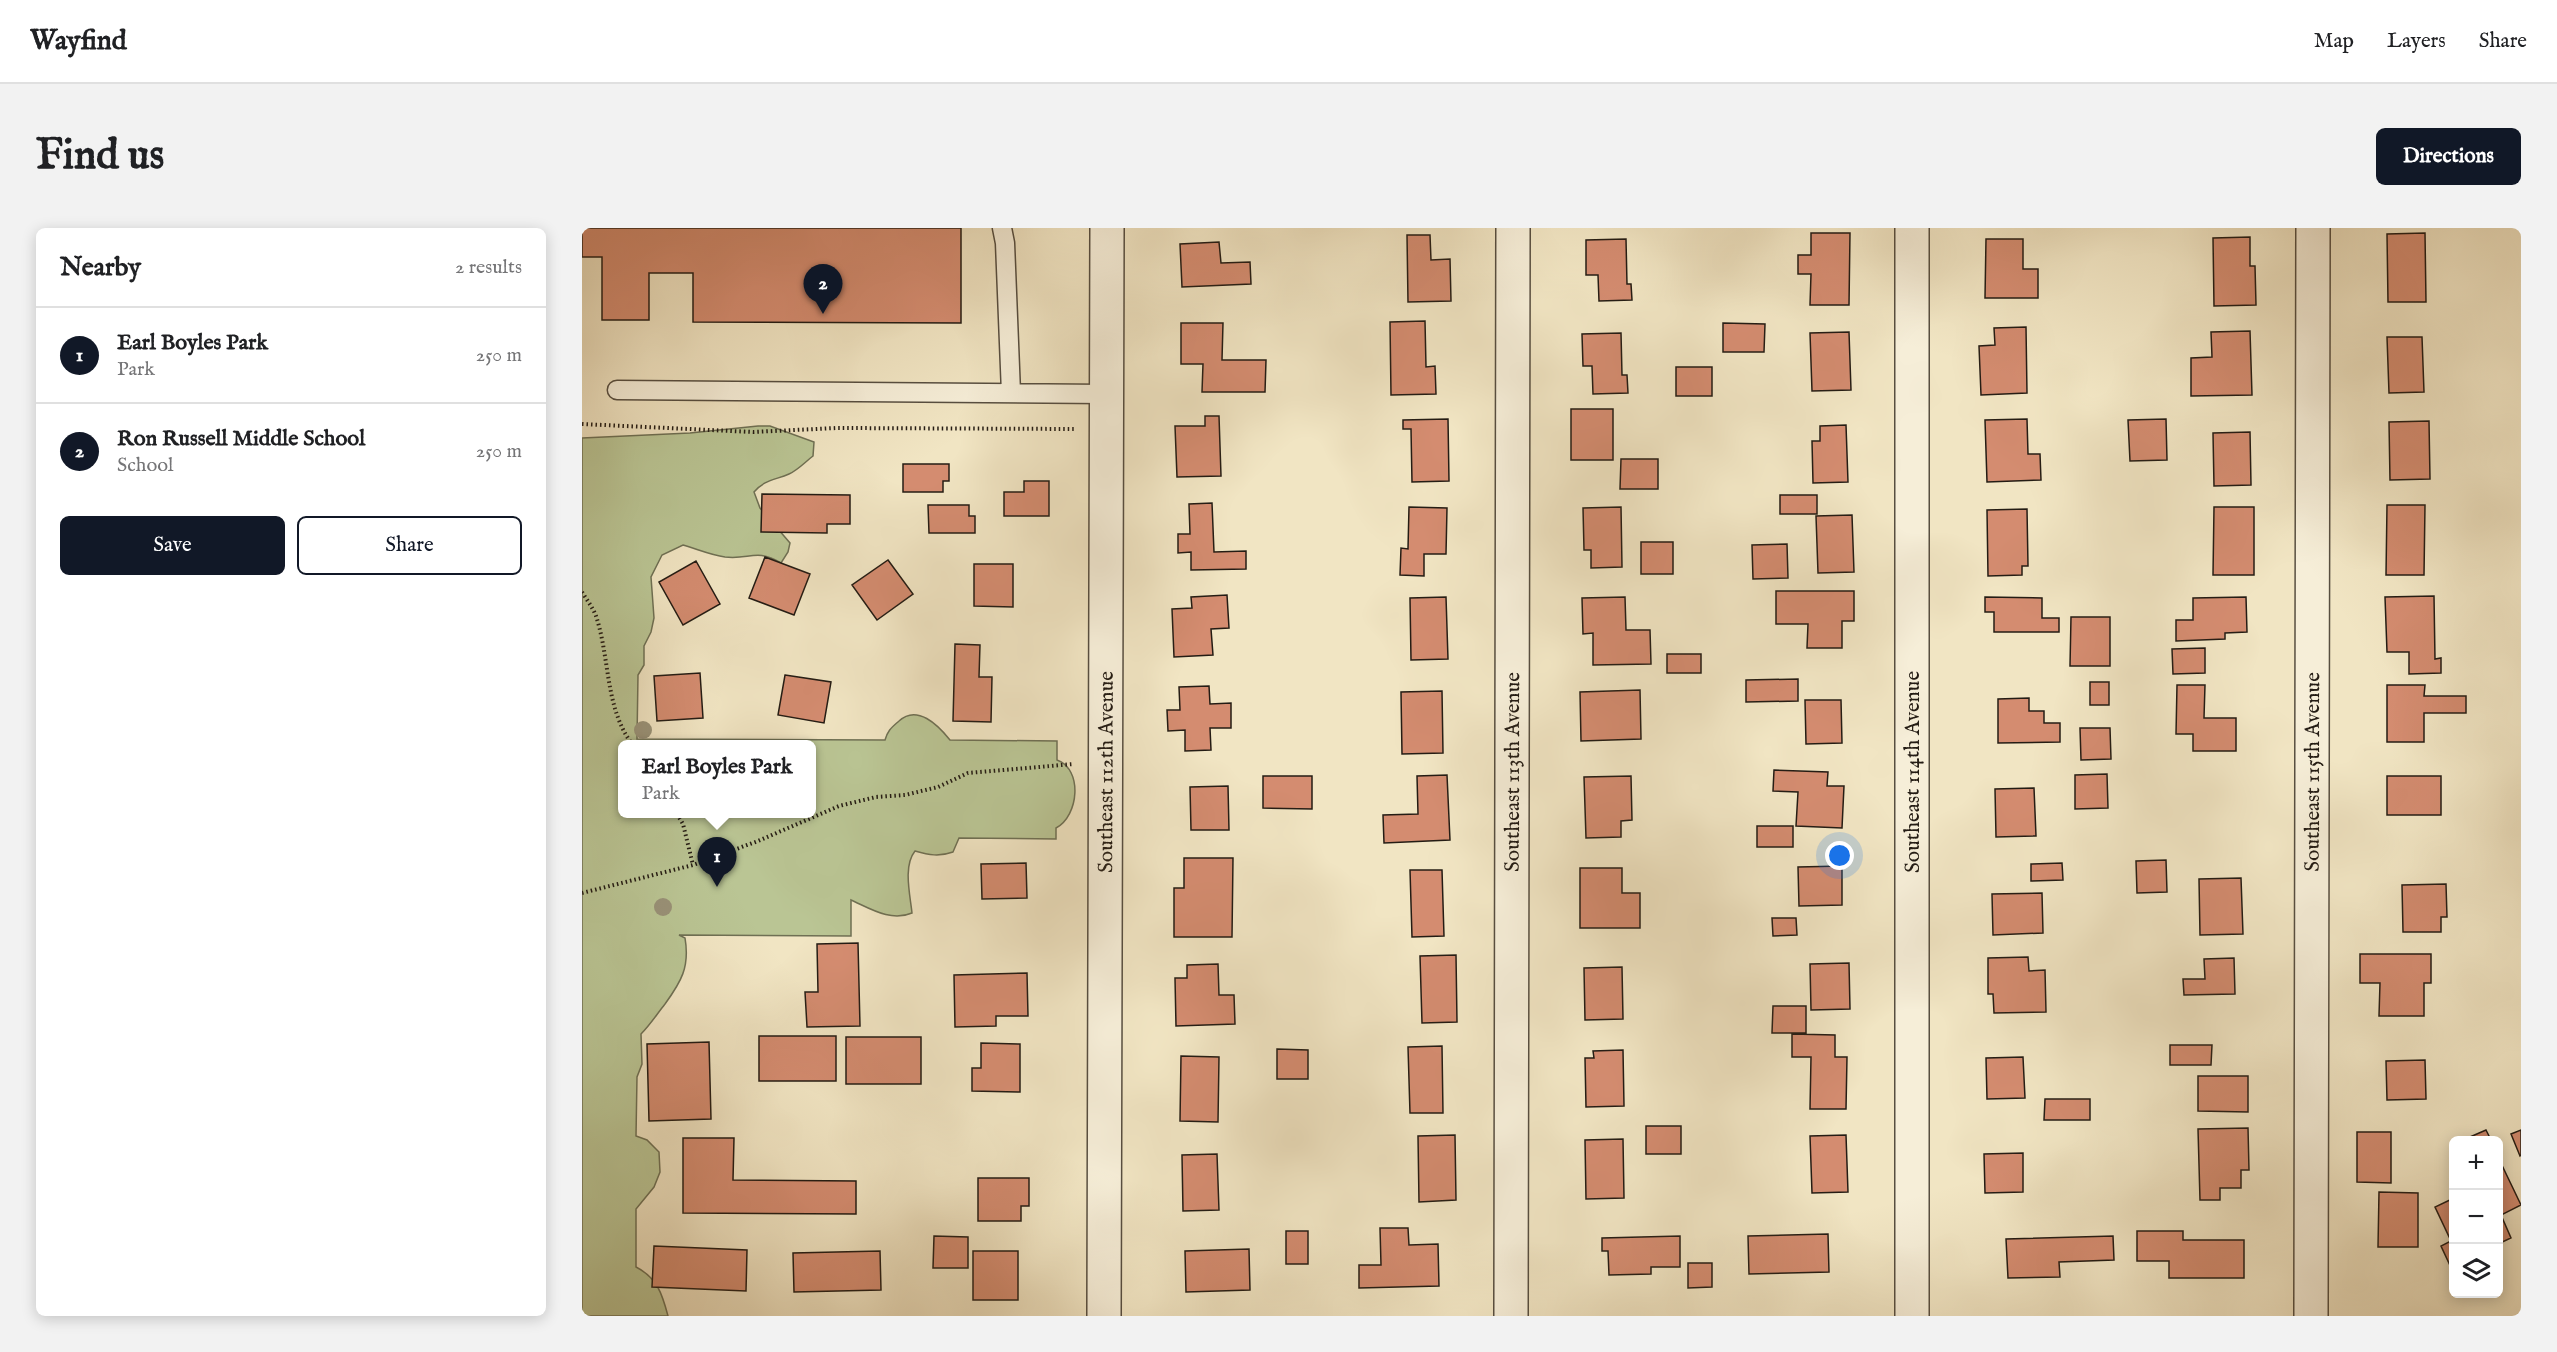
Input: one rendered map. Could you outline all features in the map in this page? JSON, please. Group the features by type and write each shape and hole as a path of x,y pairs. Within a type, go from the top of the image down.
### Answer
{"street":[{"name":"Southeast 112th Avenue","path":"1104,1316 1108,764 1107,228"},
{"name":"Southeast 113th Avenue","path":"1511,1316 1513,228"},
{"name":"Southeast 114th Avenue","path":"1912,228 1912,1316"},
{"name":"Southeast 115th Avenue","path":"2311,1316 2313,228"}],"lane":[{"path":"1002,228 1005,243 1011,393"},
{"path":"617,390 1106,394"}],"path":[{"path":"582,424 753,432 848,428 1106,430"},
{"path":"582,592 596,615 615,706 624,734 629,740"},
{"path":"816,816 839,806 876,796 905,795 938,787 968,773 1051,765 1108,764"},
{"path":"680,818 693,865"},
{"path":"582,893 693,865 758,842 812,818"}],"green space":[{"path":"770,426 814,442 813,456 792,472 766,483 754,492 760,508 790,543 788,552 781,563 759,555 734,558 720,556 683,545 662,555 651,577 654,618 651,632 644,646 644,665 638,675 637,739 885,740 889,731 899,721 906,716 913,715 933,723 950,740 1057,741 1057,760 1065,765 1074,782 1075,793 1070,814 1056,828 1056,839 959,838 953,852 948,854 934,855 915,851 911,857 908,872 912,913 889,915 851,900 851,936 679,935 685,938 686,957 683,974 671,996 641,1034 642,1064 637,1077 636,1136 647,1140 659,1152 660,1172 654,1187 636,1209 636,1267 649,1276 658,1287 668,1316 582,1316 582,438 690,433"}],"building":[{"path":"582,228 961,228 961,323 693,322 693,273 649,273 649,320 602,320 602,257 582,257"},
{"path":"1811,233 1850,233 1849,305 1810,305 1811,274 1798,274 1798,255 1811,255"},
{"path":"2425,233 2426,302 2388,302 2387,234"},
{"path":"1407,235 1430,235 1431,260 1450,259 1451,301 1408,302"},
{"path":"2250,237 2250,266 2255,266 2256,305 2214,306 2213,238"},
{"path":"1626,239 1627,284 1631,284 1632,300 1599,301 1598,275 1586,275 1586,240"},
{"path":"1986,239 2023,239 2023,269 2038,269 2038,298 1985,298"},
{"path":"1219,242 1221,263 1250,262 1251,284 1182,287 1180,244"},
{"path":"1425,321 1426,367 1435,366 1436,394 1391,395 1390,322"},
{"path":"1181,323 1223,323 1222,360 1266,360 1265,392 1202,392 1203,364 1181,364"},
{"path":"1723,323 1765,324 1764,352 1723,352"},
{"path":"2026,327 2027,393 1981,395 1979,346 1995,345 1994,328"},
{"path":"2250,331 2252,395 2191,396 2191,358 2212,357 2211,332"},
{"path":"1849,332 1851,390 1812,391 1810,333"},
{"path":"1621,333 1622,375 1627,375 1628,393 1593,394 1592,366 1583,366 1582,334"},
{"path":"2387,337 2422,337 2424,392 2389,393"},
{"path":"1676,367 1712,367 1712,396 1676,396"},
{"path":"1571,409 1613,409 1613,460 1571,460"},
{"path":"1205,416 1219,416 1221,476 1177,477 1175,426 1205,426"},
{"path":"1448,419 1449,481 1412,482 1411,429 1403,429 1403,420"},
{"path":"2027,419 2028,454 2040,454 2041,480 1987,482 1985,420"},
{"path":"2166,419 2167,460 2130,461 2128,420"},
{"path":"2429,421 2430,479 2390,480 2389,422"},
{"path":"1846,425 1848,482 1813,483 1812,441 1820,441 1820,426"},
{"path":"2250,432 2251,485 2214,486 2213,433"},
{"path":"1621,459 1658,459 1658,489 1620,489"},
{"path":"903,464 949,464 949,481 943,481 943,492 903,492"},
{"path":"1024,481 1049,481 1049,516 1004,516 1004,492 1024,492"},
{"path":"762,494 850,495 850,524 827,524 827,533 761,532"},
{"path":"1780,495 1817,495 1817,514 1780,514"},
{"path":"1212,503 1214,552 1246,551 1246,569 1191,570 1191,552 1178,553 1178,534 1190,534 1189,504"},
{"path":"928,505 969,505 969,516 975,516 975,533 929,533"},
{"path":"2387,505 2425,505 2424,575 2386,575"},
{"path":"1409,507 1447,508 1446,554 1424,554 1424,576 1400,575 1401,548 1408,549"},
{"path":"1621,507 1622,567 1591,568 1591,550 1584,550 1583,508"},
{"path":"2214,507 2254,507 2254,575 2213,575"},
{"path":"2027,509 2028,566 2022,566 2022,575 1988,576 1987,510"},
{"path":"1852,515 1854,572 1818,573 1816,516"},
{"path":"1641,542 1673,542 1673,574 1641,574"},
{"path":"1787,544 1788,578 1753,579 1752,545"},
{"path":"765,557 810,574 794,615 749,598"},
{"path":"888,560 913,594 877,620 852,585"},
{"path":"696,561 720,604 683,625 659,582"},
{"path":"974,564 1013,564 1013,607 974,606"},
{"path":"1776,591 1854,591 1854,621 1842,621 1842,648 1807,648 1808,624 1776,624"},
{"path":"1227,595 1229,628 1211,629 1213,655 1174,657 1172,609 1192,608 1191,597"},
{"path":"2434,596 2435,659 2441,658 2441,673 2409,674 2409,652 2387,652 2385,597"},
{"path":"1446,597 1448,659 1411,660 1410,598"},
{"path":"1625,597 1626,630 1650,630 1651,664 1593,665 1593,633 1583,634 1582,598"},
{"path":"1985,597 2042,598 2042,618 2059,618 2059,632 1994,632 1994,612 1985,612"},
{"path":"2246,597 2247,632 2225,633 2225,639 2176,641 2176,620 2193,620 2193,598"},
{"path":"2071,617 2110,617 2110,666 2070,666"},
{"path":"955,644 980,645 979,677 992,677 991,722 953,721"},
{"path":"2205,648 2205,673 2173,674 2172,649"},
{"path":"1667,654 1701,654 1701,673 1667,673"},
{"path":"700,673 703,718 657,721 654,676"},
{"path":"785,675 831,682 824,723 778,715"},
{"path":"1798,679 1798,701 1746,702 1746,680"},
{"path":"2090,682 2109,682 2109,705 2090,705"},
{"path":"2177,685 2205,685 2204,718 2236,718 2236,751 2193,751 2193,734 2176,734"},
{"path":"2387,685 2425,685 2424,696 2466,696 2466,713 2424,713 2424,742 2387,742"},
{"path":"1209,686 1210,704 1231,703 1231,728 1210,728 1211,750 1185,751 1185,730 1168,731 1167,710 1180,710 1179,687"},
{"path":"1640,690 1641,739 1581,741 1580,692"},
{"path":"1442,691 1443,753 1402,754 1401,692"},
{"path":"2029,698 2029,711 2044,711 2044,723 2060,723 2060,742 1998,743 1998,699"},
{"path":"1805,700 1841,700 1842,743 1806,744"},
{"path":"2080,728 2110,728 2111,759 2081,760"},
{"path":"1774,770 1828,772 1827,786 1844,786 1842,828 1796,826 1798,792 1773,791"},
{"path":"2107,774 2108,808 2075,809 2075,775"},
{"path":"1447,775 1450,840 1384,843 1383,815 1418,814 1417,776"},
{"path":"1263,776 1312,776 1312,809 1263,808"},
{"path":"1631,776 1632,820 1621,821 1621,837 1586,838 1584,777"},
{"path":"2387,776 2441,776 2441,815 2387,815"},
{"path":"1228,786 1229,830 1191,830 1190,787"},
{"path":"2034,788 2036,836 1996,837 1995,789"},
{"path":"1757,826 1793,826 1793,847 1757,847"},
{"path":"1184,858 1233,858 1232,937 1174,937 1174,888 1184,888"},
{"path":"2166,860 2167,892 2137,893 2136,861"},
{"path":"1026,863 1027,898 982,899 981,864"},
{"path":"2062,863 2063,880 2031,881 2031,864"},
{"path":"1842,866 1842,905 1799,906 1798,867"},
{"path":"1580,868 1622,868 1622,893 1640,893 1640,928 1580,928"},
{"path":"1410,870 1442,870 1444,936 1412,937"},
{"path":"2241,878 2243,934 2200,935 2199,879"},
{"path":"2446,884 2447,917 2441,917 2441,932 2403,932 2402,885"},
{"path":"2042,893 2043,933 1993,935 1992,894"},
{"path":"1772,918 1796,918 1797,935 1773,936"},
{"path":"858,943 860,1026 807,1027 805,992 818,992 817,944"},
{"path":"2360,954 2431,954 2431,983 2424,983 2424,1016 2379,1016 2380,983 2360,983"},
{"path":"1456,955 1457,1022 1422,1023 1420,956"},
{"path":"2028,957 2029,971 2045,970 2046,1012 1994,1013 1993,994 1988,994 1988,958"},
{"path":"2234,958 2235,994 2184,995 2183,979 2205,979 2204,959"},
{"path":"1849,963 1850,1009 1811,1010 1810,964"},
{"path":"1218,964 1219,995 1234,995 1235,1024 1176,1026 1175,978 1187,978 1187,965"},
{"path":"1622,967 1623,1019 1585,1020 1584,968"},
{"path":"1027,973 1028,1016 996,1016 996,1026 955,1027 954,975"},
{"path":"1773,1006 1806,1006 1806,1033 1772,1033"},
{"path":"1792,1034 1835,1035 1835,1057 1847,1057 1846,1109 1810,1109 1811,1057 1792,1057"},
{"path":"759,1036 836,1036 836,1081 759,1081"},
{"path":"846,1037 921,1037 921,1084 846,1084"},
{"path":"709,1042 711,1119 649,1121 647,1044"},
{"path":"981,1043 1020,1044 1020,1092 972,1091 972,1068 981,1068"},
{"path":"2170,1045 2212,1045 2211,1065 2170,1065"},
{"path":"1442,1046 1443,1113 1410,1113 1408,1047"},
{"path":"1277,1049 1308,1050 1308,1079 1277,1079"},
{"path":"1623,1050 1624,1106 1586,1107 1585,1058 1594,1058 1593,1051"},
{"path":"1181,1056 1219,1057 1218,1122 1180,1121"},
{"path":"2023,1057 2025,1098 1987,1099 1986,1058"},
{"path":"2425,1060 2426,1099 2387,1100 2386,1061"},
{"path":"2198,1076 2248,1076 2248,1112 2198,1111"},
{"path":"2045,1099 2090,1099 2090,1120 2044,1120"},
{"path":"1646,1126 1681,1126 1681,1154 1646,1154"},
{"path":"2248,1128 2249,1170 2241,1170 2241,1188 2220,1188 2220,1200 2200,1200 2198,1129"},
{"path":"2486,1130 2489,1136 2472,1136"},
{"path":"2521,1130 2521,1155 2520,1156 2511,1134"},
{"path":"2357,1132 2391,1132 2391,1183 2357,1182"},
{"path":"1455,1135 1456,1200 1419,1202 1418,1136"},
{"path":"1846,1135 1848,1192 1812,1193 1810,1136"},
{"path":"683,1138 734,1138 733,1180 856,1181 856,1214 683,1213"},
{"path":"1623,1139 1624,1198 1586,1199 1585,1140"},
{"path":"2023,1153 2023,1192 1985,1193 1984,1154"},
{"path":"1217,1154 1219,1210 1183,1211 1182,1155"},
{"path":"2503,1167 2521,1205 2503,1214"},
{"path":"978,1178 1029,1178 1029,1206 1021,1206 1021,1221 978,1221"},
{"path":"2379,1192 2418,1193 2418,1247 2378,1247"},
{"path":"2449,1200 2449,1237 2435,1207"},
{"path":"2503,1220 2511,1238 2503,1242"},
{"path":"1380,1228 1408,1228 1409,1245 1438,1244 1439,1286 1359,1288 1359,1265 1381,1265"},
{"path":"1286,1231 1308,1231 1308,1264 1286,1264"},
{"path":"2137,1231 2183,1231 2183,1240 2244,1240 2244,1278 2169,1278 2169,1261 2137,1261"},
{"path":"1828,1234 1829,1272 1749,1274 1748,1236"},
{"path":"934,1236 968,1237 968,1268 933,1268"},
{"path":"1680,1236 1680,1267 1651,1267 1651,1274 1609,1275 1608,1251 1602,1251 1602,1238"},
{"path":"2113,1236 2114,1260 2059,1262 2060,1277 2008,1278 2006,1239"},
{"path":"2449,1242 2449,1263 2441,1246"},
{"path":"654,1246 747,1250 746,1291 652,1287"},
{"path":"1249,1249 1250,1290 1186,1292 1185,1251"},
{"path":"880,1251 881,1290 794,1292 793,1253"},
{"path":"973,1251 1018,1251 1018,1300 973,1300"},
{"path":"1688,1263 1712,1263 1712,1287 1688,1288"}],"place":[{"name":"Ron Russell Middle School","path":"823,314"},
{"name":"Earl Boyles Park","path":"717,887"}]}
